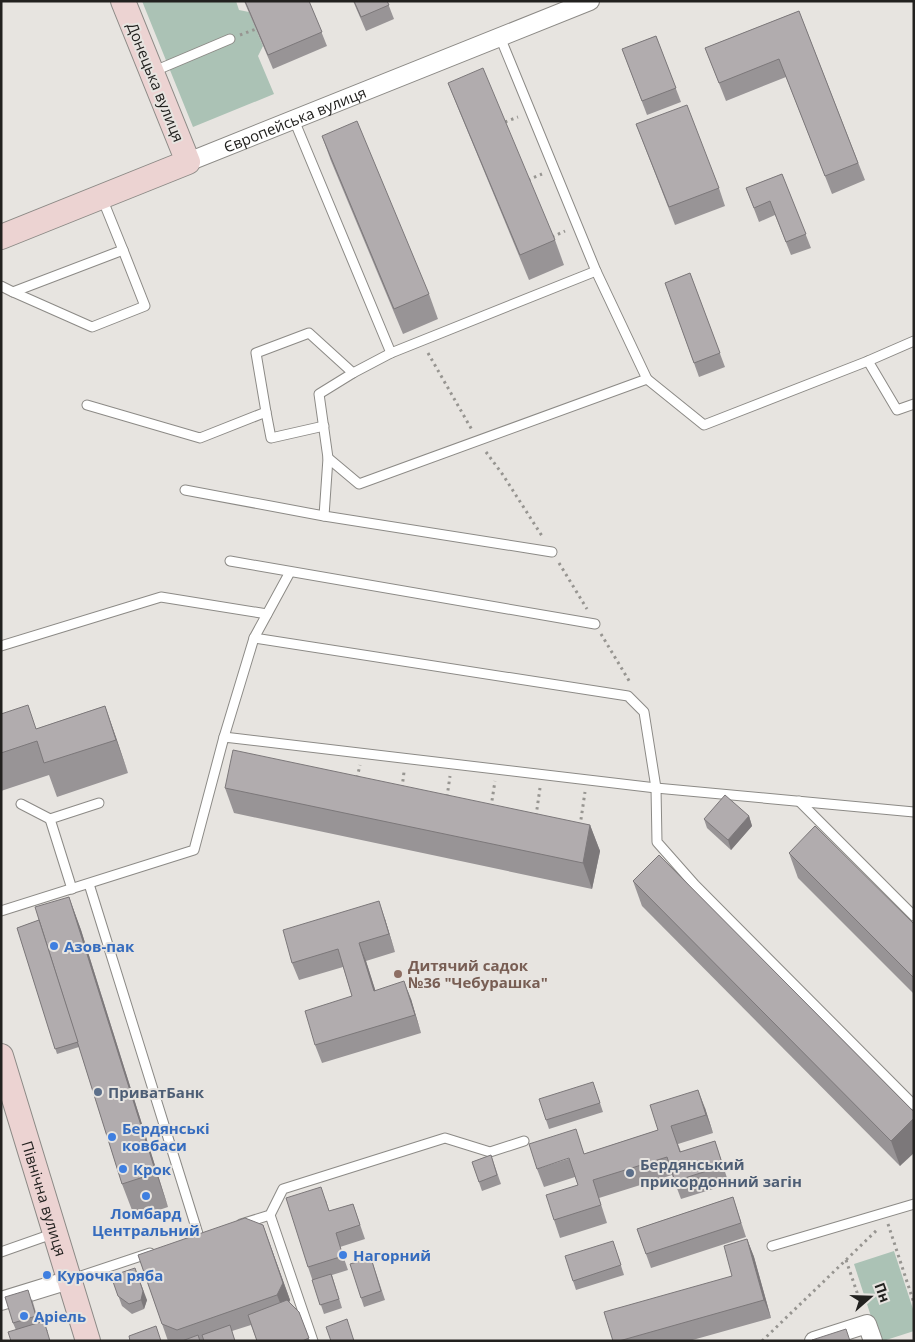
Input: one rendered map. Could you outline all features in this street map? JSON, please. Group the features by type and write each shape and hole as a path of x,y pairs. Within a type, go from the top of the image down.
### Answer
{"street":[{"name":"Донецька вулиця","path":"123,1 188,162"},
{"name":"Європейська вулиця","path":"1,237 590,1"},
{"name":"Північна вулиця","path":"1,1056 6,1089 55,1233 88,1341"},
{"path":"1,1301 69,1280"},
{"path":"814,1341 867,1324 872,1341"}],"lane":[{"path":"500,37 596,271 647,379 704,425 914,341"},
{"path":"152,72 230,39"},
{"path":"294,120 391,353"},
{"path":"1,286 92,327 145,306 101,197"},
{"path":"13,292 123,250"},
{"path":"324,516 328,458 319,394 391,353 596,271"},
{"path":"324,426 271,438 256,353 309,334 353,373"},
{"path":"868,361 896,410 914,404"},
{"path":"328,458 359,484 647,379"},
{"path":"87,405 200,438 266,412"},
{"path":"185,490 324,516 552,552"},
{"path":"230,561 596,624"},
{"path":"1,911 194,850 224,737 254,638 290,572"},
{"path":"1,646 161,597 267,614"},
{"path":"254,638 628,696 644,712 656,788 657,842 695,885 914,1105"},
{"path":"224,737 656,788 914,812"},
{"path":"799,801 914,916"},
{"path":"50,819 99,803"},
{"path":"21,804 50,819 72,889"},
{"path":"89,884 204,1236 190,1240"},
{"path":"235,1226 270,1215 283,1190 444,1138 490,1152 524,1141"},
{"path":"772,1246 914,1204"},
{"path":"270,1215 313,1341"},
{"path":"1,1252 55,1233"},
{"path":"69,1280 162,1249"}],"path":[{"path":"421,341 477,440 503,475 596,624 639,697 644,712"},
{"path":"357,780 362,753"},
{"path":"401,792 407,759"},
{"path":"446,800 452,764"},
{"path":"491,808 497,769"},
{"path":"536,819 542,775"},
{"path":"580,827 587,780"},
{"path":"762,1341 887,1221 914,1303"},
{"path":"846,1260 867,1324"}],"green space":[{"path":"142,1 236,1 239,10 249,12 263,46 258,56 274,94 193,127"},
{"path":"894,1251 914,1312 914,1331 879,1341 854,1264"}],"building":[{"path":"245,1 309,1 322,32 268,55"},
{"path":"354,1 387,1 389,5 361,17"},
{"path":"799,11 858,163 825,176 779,59 719,83 705,48"},
{"path":"656,36 676,88 642,101 622,49"},
{"path":"483,68 555,240 520,255 448,83"},
{"path":"687,105 719,188 669,207 636,124"},
{"path":"357,121 429,294 394,309 322,136"},
{"path":"782,174 806,234 786,242 770,201 754,208 746,188"},
{"path":"690,273 720,353 694,363 665,283"},
{"path":"28,705 36,729 105,706 116,740 44,763 37,741 1,753 1,714"},
{"path":"233,750 590,825 583,863 225,788"},
{"path":"725,795 749,816 728,840 704,819"},
{"path":"815,826 914,924 914,978 789,853"},
{"path":"659,855 914,1112 914,1118 891,1141 633,881"},
{"path":"69,897 156,1173 122,1184 35,907"},
{"path":"379,901 389,934 359,943 374,991 404,981 415,1015 315,1045 305,1011 352,996 338,949 292,963 283,930"},
{"path":"39,920 78,1042 55,1049 17,928"},
{"path":"593,1082 600,1103 546,1120 539,1099"},
{"path":"698,1090 706,1115 671,1126 680,1152 715,1141 723,1166 675,1181 667,1157 593,1180 601,1205 554,1220 546,1195 578,1185 569,1158 537,1169 529,1144 576,1129 584,1154 658,1130 650,1105"},
{"path":"491,1155 497,1175 479,1182 472,1162"},
{"path":"321,1187 329,1211 353,1204 360,1225 336,1233 343,1256 308,1267 286,1198"},
{"path":"733,1197 741,1223 646,1254 637,1229"},
{"path":"245,1218 263,1225 283,1283 277,1295 177,1330 162,1324 138,1255"},
{"path":"747,1239 764,1300 619,1341 613,1341 604,1312 732,1276 724,1246"},
{"path":"613,1241 621,1265 573,1281 565,1256"},
{"path":"371,1258 381,1291 361,1298 350,1264"},
{"path":"135,1268 143,1291 141,1300 129,1304 118,1296 111,1276"},
{"path":"331,1274 339,1299 320,1305 312,1280"},
{"name":"Аріель","path":"28,1290 36,1316 13,1323 5,1297"},
{"path":"287,1300 299,1312 309,1338 302,1341 257,1341 248,1315"},
{"path":"347,1319 354,1341 331,1341 326,1327"},
{"path":"44,1321 50,1341 11,1341 8,1332"},
{"path":"230,1325 235,1341 204,1341 202,1335"},
{"path":"156,1326 161,1341 130,1341 129,1336"},
{"path":"846,1329 850,1341 812,1340"},
{"path":"198,1335 200,1341 182,1341"}],"place":[{"name":"Азов-пак","path":"54,946"},
{"name":"Дитячий садок №36 \"Чебурашка\"","path":"398,974"},
{"name":"ПриватБанк","path":"98,1092"},
{"name":"Бердянські ковбаси","path":"112,1137"},
{"name":"Крок","path":"123,1169"},
{"name":"Бердянський прикордонний загін","path":"630,1173"},
{"name":"Ломбард Центральний","path":"146,1196"},
{"name":"Нагорний","path":"343,1255"},
{"name":"Курочка ряба","path":"47,1275"},
{"name":"Аріель","path":"24,1316"}]}
